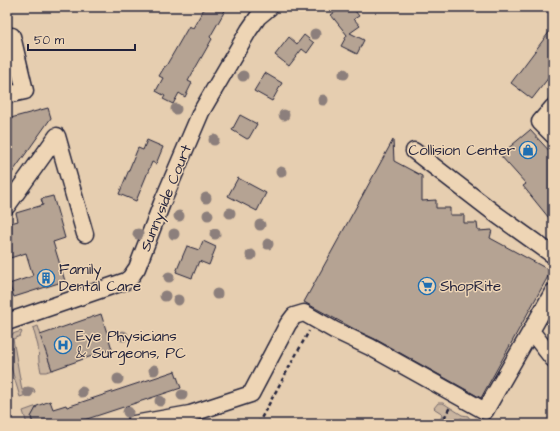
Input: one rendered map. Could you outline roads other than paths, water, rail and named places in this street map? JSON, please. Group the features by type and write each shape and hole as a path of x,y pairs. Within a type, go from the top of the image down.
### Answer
{"street":[{"name":"Sunnyside Court","path":"7,322 126,281 130,278 140,262 162,202 201,112 249,30 258,17 270,7"},
{"path":"7,38 12,36 25,90 7,95"},
{"path":"553,107 540,122 553,135"},
{"path":"7,206 57,136 85,234"},
{"path":"414,151 497,215 553,255"},
{"path":"134,424 192,419 251,394 288,324 294,316 304,313 334,330 370,347 485,411 553,292"},
{"path":"531,331 553,359"}],"place":[{"name":"Collision Center","path":"528,150"},
{"name":"Family Dental Care","path":"46,278"},
{"name":"ShopRite","path":"427,286"},
{"name":"Eye Physicians & Surgeons, PC","path":"63,345"}]}
